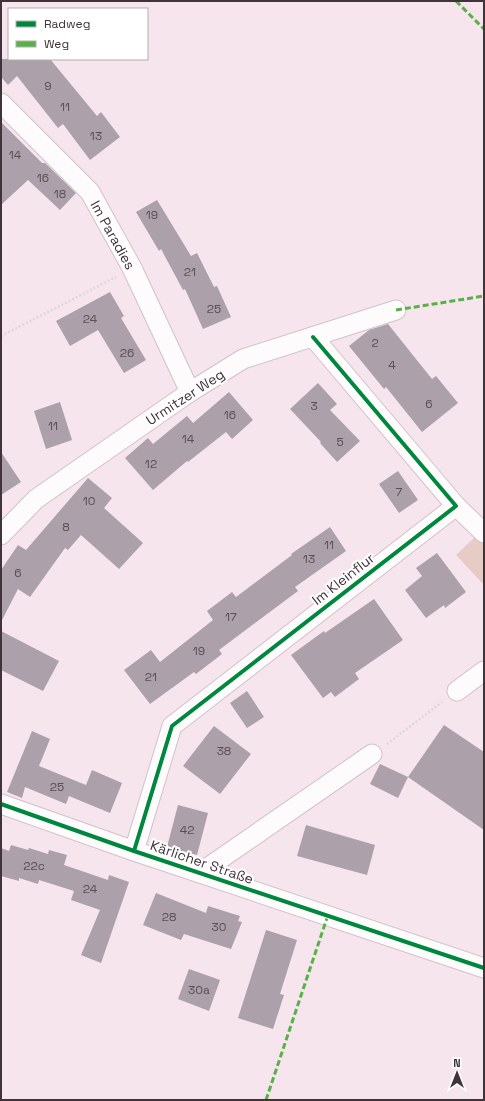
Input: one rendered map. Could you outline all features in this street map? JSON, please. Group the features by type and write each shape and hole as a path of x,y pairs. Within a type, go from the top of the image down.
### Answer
{"street":[{"name":"Im Paradies","path":"1,103 90,192 132,268 190,392"},
{"name":"Urmitzer Weg","path":"1,535 36,499 190,392 243,359 396,310"},
{"path":"313,337 456,506 484,533"},
{"name":"Im Kleinflur","path":"134,850 172,726 456,506"},
{"path":"457,691 484,671"},
{"path":"200,873 372,754"},
{"name":"Kärlicher Straße","path":"1,804 200,873 484,968"}],"path":[{"path":"1,336 132,268"},
{"path":"372,754 457,691"}],"shaded area":[{"path":"477,535 484,541 484,585 456,555"}],"building":[{"path":"1,59 51,60 97,116 101,112 120,137 90,160 63,124 58,128 17,76 8,85 1,77"},
{"path":"1,122 42,163 45,163 76,193 60,210 28,180 1,205"},
{"path":"157,200 191,256 197,253 214,287 217,286 231,317 203,329 185,289 183,290 161,249 159,251 136,212"},
{"path":"110,292 124,316 121,318 146,360 124,373 98,330 70,346 56,321"},
{"path":"388,324 432,379 436,376 458,403 422,432 386,387 384,389 349,346 369,330"},
{"path":"318,383 337,404 330,410 360,441 337,462 320,443 321,442 290,409"},
{"path":"229,392 253,420 232,439 226,432 188,462 187,461 153,490 125,458 148,438 153,444 187,416 193,423"},
{"path":"60,402 72,440 46,449 34,411"},
{"path":"1,452 21,482 1,495"},
{"path":"398,471 418,500 399,513 379,484"},
{"path":"88,478 112,498 104,508 143,543 119,569 81,535 68,550 65,548 30,597 18,589 1,622 1,570 18,545 26,550"},
{"path":"330,527 346,551 295,587 298,591 219,650 222,654 196,674 194,672 150,704 124,670 151,650 160,662 213,620 207,611 232,592 236,597 292,555 291,554"},
{"path":"437,553 466,592 445,608 444,605 426,618 405,590 422,576 416,568"},
{"path":"374,599 403,640 355,673 359,679 335,697 331,692 323,698 291,655 324,631 325,633"},
{"path":"1,631 59,661 43,691 1,670"},
{"path":"247,691 264,717 247,728 230,703"},
{"path":"444,725 484,752 484,830 408,777"},
{"path":"214,726 251,754 220,794 183,766"},
{"path":"32,731 50,739 39,766 86,785 92,770 122,783 110,813 69,796 66,804 25,787 22,798 7,792"},
{"path":"380,764 408,777 398,798 370,784"},
{"path":"178,805 208,813 197,855 167,847"},
{"path":"306,825 375,845 367,875 297,856"},
{"path":"11,845 28,850 29,848 48,854 49,850 67,855 64,865 108,880 109,875 129,882 101,963 81,955 100,910 71,900 74,891 39,880 38,884 19,878 19,881 1,876 1,848 9,851"},
{"path":"156,893 206,913 208,906 240,916 238,921 242,922 231,949 184,934 181,940 143,925"},
{"path":"266,930 297,940 280,994 284,995 273,1029 238,1018"},
{"path":"189,969 220,980 209,1011 178,999"}],"marked path":[{"path":"456,1 484,29"},
{"path":"396,310 484,296"},
{"path":"266,1100 328,915"}],"cycle path":[{"path":"134,851 172,726 456,506 313,337"},
{"path":"1,804 134,851 484,968"}]}
